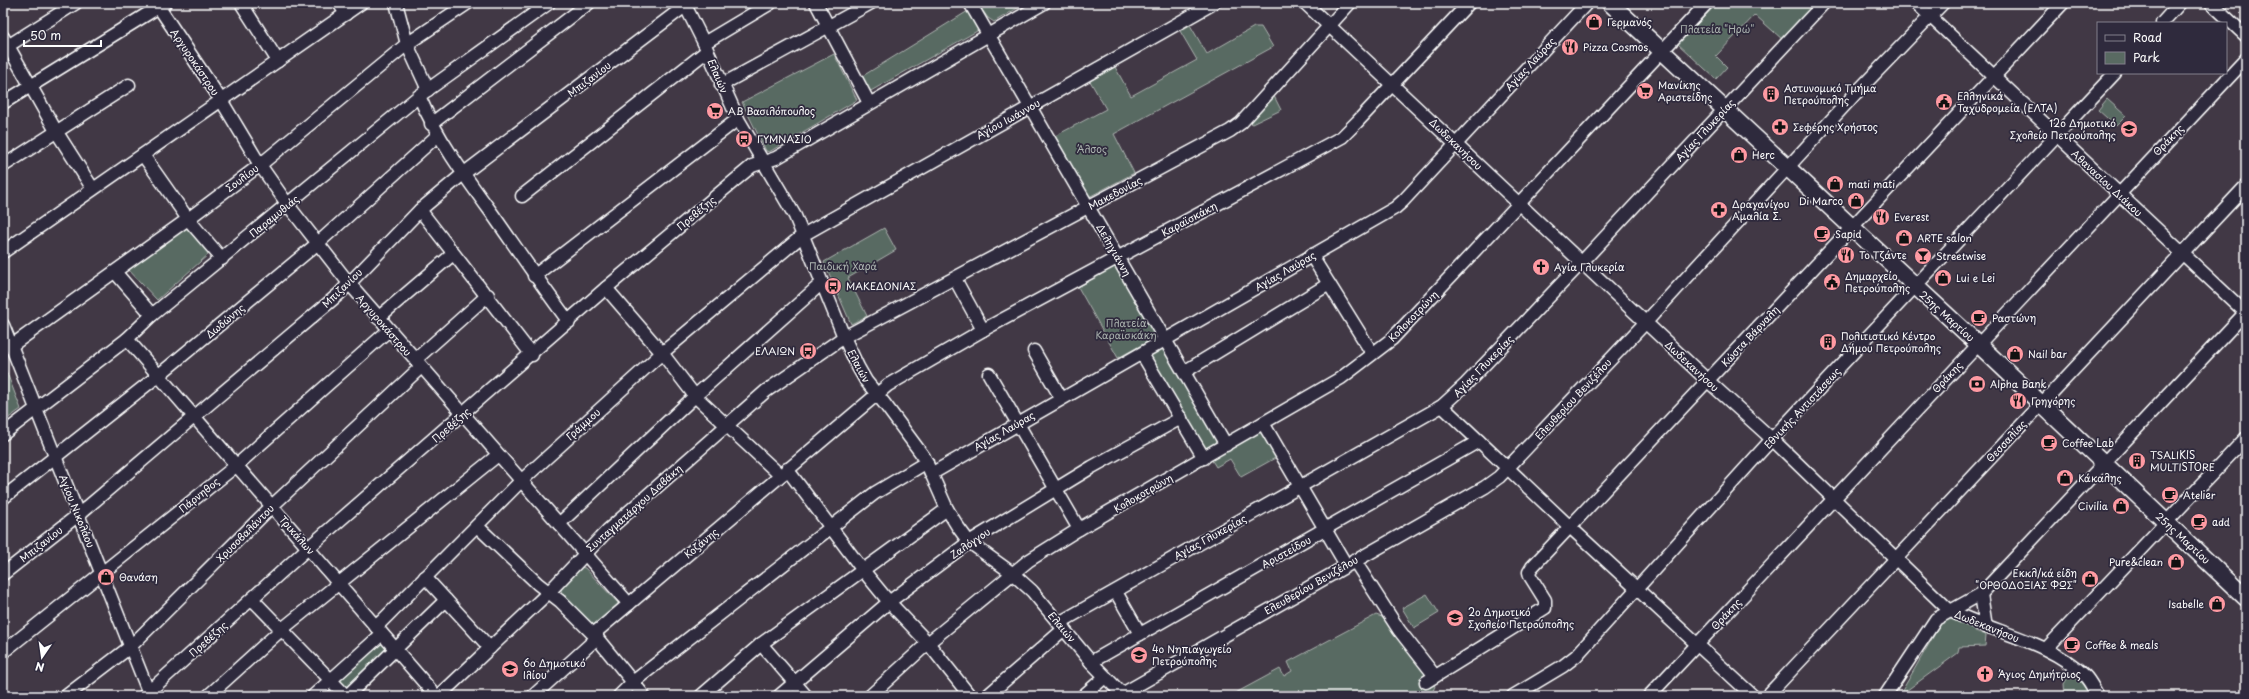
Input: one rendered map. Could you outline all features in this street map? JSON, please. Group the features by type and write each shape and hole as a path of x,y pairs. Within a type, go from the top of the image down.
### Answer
{"main road":[{"name":"25ης Μαρτίου","path":"1610,3 1851,228 1978,344 2246,598"}],"street":[{"path":"76,3 5,44 32,86 56,131 93,189"},
{"path":"241,3 278,61"},
{"path":"339,3 346,14"},
{"path":"3,252 362,3"},
{"path":"396,3 431,124 463,174 534,276 569,322"},
{"name":"Σουλίου","path":"11,346 188,219 260,165 407,44 468,3"},
{"name":"Παραμυθιάς","path":"3,434 127,339 152,315 423,93 549,3"},
{"path":"431,124 589,3"},
{"path":"522,196 706,47 771,3"},
{"path":"816,3 869,104"},
{"path":"721,85 871,3"},
{"name":"Δεληγιάννη","path":"970,3 1226,445"},
{"name":"Πρεβέζης","path":"148,695 308,548 532,355 606,288 752,166 776,158 1044,3"},
{"name":"Αγίου Ιωάννου","path":"803,235 1214,3"},
{"name":"Δωδεκανήσου","path":"1305,3 1708,381 1772,439 1897,558 1949,610 1986,627 2046,650 2085,676 2098,696"},
{"name":"Μακεδονίας","path":"844,337 955,279 1241,123 1350,3"},
{"name":"Καραϊσκάκη","path":"876,394 983,330 1342,137 1469,3"},
{"name":"Αγίας Λαύρας","path":"931,474 1061,398 1142,354 1404,201 1455,143 1587,3"},
{"name":"Κολοκοτρώνη","path":"870,696 928,643 1012,573 1079,529 1341,378 1400,331 1518,203 1707,3"},
{"name":"Αγίας Γλυκερίας","path":"987,696 1061,626 1116,592 1442,406 1466,384 1582,262 1824,3"},
{"name":"Αθανασίου Διάκου","path":"1916,3 2246,312"},
{"name":"Ελευθερίου Βενιζέλου","path":"1123,695 1484,487 1508,467 1646,322 1787,168 1943,3"},
{"name":"Κώστα Βάρναλη","path":"1350,563 1399,630 1430,679 1545,608 1545,600 1529,572 2062,3"},
{"path":"2163,22 2180,3"},
{"path":"2211,3 2246,36"},
{"path":"3,103 160,5"},
{"name":"Αργυροκάστρου","path":"160,5 221,100 260,165 288,205 348,282 629,604"},
{"name":"Ελαιών","path":"684,5 706,47 721,85 738,119 787,199 844,337 866,382 884,403 927,462 946,509 969,542 1012,573 1032,591 1091,662 1123,695"},
{"name":"Μπιζανίου","path":"3,574 78,515 339,294 348,282 420,210 463,174 684,5"},
{"name":"Θράκης","path":"1648,696 1835,499 1978,344 2246,59"},
{"name":"Εθνικής Αντιστάσεως","path":"1513,696 1563,666 1576,656 1772,439 2114,74"},
{"path":"3,166 129,85"},
{"path":"534,276 738,119"},
{"name":"Δωδώνης","path":"3,498 159,376 318,243 438,135"},
{"path":"143,155 188,219 222,259"},
{"name":"Θεσσαλίας","path":"1767,696 2246,186"},
{"path":"420,210 453,254 488,295 532,355"},
{"name":"Γράμμου","path":"313,696 331,680 379,631 425,577 521,481 662,353 803,235"},
{"path":"378,318 453,254"},
{"path":"1311,256 1372,353"},
{"path":"115,272 152,315"},
{"path":"955,279 983,330"},
{"path":"559,524 695,396 822,283"},
{"path":"1184,372 1329,284"},
{"path":"606,288 662,353 695,396 783,472 889,602 928,643 970,696"},
{"name":"Χρυσοβαλάντου","path":"66,696 130,646 488,295"},
{"path":"1884,696 1936,619 1949,610 1981,594 2246,312"},
{"name":"Αγίου Νικολάου","path":"3,325 148,695"},
{"name":"Πάρνηθος","path":"3,652 237,466 389,330"},
{"name":"Συνταγματάρχου Δαβάκη","path":"439,696 549,592 584,553 727,425 766,391 844,337"},
{"name":"Τρικάλων","path":"127,339 436,696"},
{"path":"1034,351 1061,398"},
{"path":"1142,354 1204,458"},
{"path":"989,374 1018,423 1054,490 1079,529"},
{"name":"Κοζάνης","path":"533,696 597,638 597,631 876,394"},
{"path":"1442,406 1570,527 1753,696"},
{"name":"Ζαλόγγου","path":"779,696 889,602 969,542 1054,490 1181,418"},
{"path":"1263,423 1326,530 1350,563"},
{"path":"2046,650 2246,438"},
{"name":"Αριστείδου","path":"1091,662 1479,442"},
{"path":"208,696 281,630 498,455"},
{"path":"619,696 633,682 831,530 875,493 927,462"},
{"path":"701,696 761,644 946,509"},
{"path":"477,526 597,638 644,696"},
{"path":"425,577 490,648"},
{"path":"1116,592 1140,634"},
{"path":"1981,594 1986,627"},
{"path":"252,599 346,696 446,600"},
{"path":"761,644 806,696"},
{"path":"1083,696 1105,677"}],"green space":[{"path":"986,3 1026,3 994,22 988,18 980,7"},
{"name":"Πλατεία \"Ηρώ\"","path":"1717,3 1817,3 1783,40 1755,15 1716,56 1727,67 1716,79 1678,44"},
{"path":"968,11 978,27 977,31 869,92 861,77"},
{"name":"Άλσος","path":"1190,25 1207,54 1254,27 1261,27 1273,47 1114,134 1134,173 1089,197 1055,136 1106,109 1090,81 1115,67 1131,96 1197,60 1180,31"},
{"path":"834,54 857,100 769,152 766,151 742,102"},
{"path":"1273,94 1281,110 1252,124 1250,120"},
{"path":"2107,99 2126,116 2116,126 2098,110"},
{"path":"186,228 209,254 157,300 126,267"},
{"name":"Παιδική Χαρά","path":"884,228 896,250 848,278 867,316 851,324 824,262"},
{"name":"Πλατεία Καραϊσκάκη","path":"1116,266 1156,337 1118,358 1078,287"},
{"path":"1163,347 1220,441 1204,450 1149,356"},
{"path":"3,363 21,409 3,422"},
{"path":"1261,429 1277,457 1241,477 1230,459 1216,467 1211,459"},
{"path":"580,567 585,568 618,603 617,607 592,627 561,591 562,587"},
{"path":"1427,594 1439,613 1414,628 1402,608"},
{"path":"1376,615 1382,617 1435,686 1431,696 1230,696 1280,669 1284,676 1292,671 1288,662"},
{"path":"1950,618 1976,626 1975,631 1986,635 1985,646 1959,647 1958,653 1899,696 1941,623 1944,619"},
{"path":"380,642 389,651 348,689 339,680"},
{"path":"2069,675 2076,675 2091,696 2065,696 2064,684"}],"place":[{"name":"Γερμανός","path":"1594,22"},
{"name":"Pizza Cosmos","path":"1570,47"},
{"name":"Μανίκης Αριστείδης","path":"1645,91"},
{"name":"Αστυνομικό Τμήμα Πετρούπολης","path":"1771,94"},
{"name":"Ελληνικά Ταχυδρομεία (ΕΛΤΑ)","path":"1944,102"},
{"name":"ΑΒ Βασιλόπουλος","path":"715,111"},
{"name":"Σεφέρης Χρήστος","path":"1780,127"},
{"name":"12o Δημοτικό Σχολείο Πετρούπολης","path":"2129,129"},
{"name":"ΓΥΜΝΑΣΙΟ","path":"744,139"},
{"name":"Herc","path":"1739,155"},
{"name":"mati mati","path":"1835,184"},
{"name":"Di Marco","path":"1856,201"},
{"name":"Δραγανίγου Αμαλία Σ.","path":"1719,210"},
{"name":"Everest","path":"1881,217"},
{"name":"Sapid","path":"1822,234"},
{"name":"ARTE salon","path":"1904,238"},
{"name":"Το Τζάντε","path":"1846,255"},
{"name":"Streetwise","path":"1923,256"},
{"name":"Αγία Γλυκερία","path":"1541,267"},
{"name":"Lui e Lei","path":"1943,278"},
{"name":"Δημαρχείο Πετρούπολης","path":"1832,282"},
{"name":"ΜΑΚΕΔΟΝΙΑΣ","path":"833,286"},
{"name":"Ραστώνη","path":"1979,318"},
{"name":"Πολιτιστικό Κέντρο Δήμου Πετρούπολης","path":"1828,342"},
{"name":"ΕΛΑΙΏΝ","path":"808,351"},
{"name":"Nail bar","path":"2015,354"},
{"name":"Alpha Bank","path":"1977,384"},
{"name":"Γρηγόρης","path":"2018,401"},
{"name":"Coffee Lab","path":"2049,443"},
{"name":"TSALIKIS MULTISTORE","path":"2137,461"},
{"name":"Κάκαλης","path":"2065,478"},
{"name":"Atelier","path":"2170,495"},
{"name":"Civilia","path":"2121,506"},
{"name":"add","path":"2199,522"},
{"name":"Pure&clean","path":"2176,562"},
{"name":"Θανάση","path":"106,577"},
{"name":"Εκκλ/κά είδη \"ΟΡΘΟΔΟΞΙΑΣ ΦΩΣ\"","path":"2090,579"},
{"name":"Isabelle","path":"2217,604"},
{"name":"2ο Δημοτικό Σχολείο Πετρούπολης","path":"1455,618"},
{"name":"Coffee & meals","path":"2072,645"},
{"name":"4ο Νηπιαγωγείο Πετρούπολης","path":"1139,655"},
{"name":"6ο Δημοτικό Ιλίου","path":"510,669"},
{"name":"Άγιος Δημήτριος","path":"1985,674"}]}
